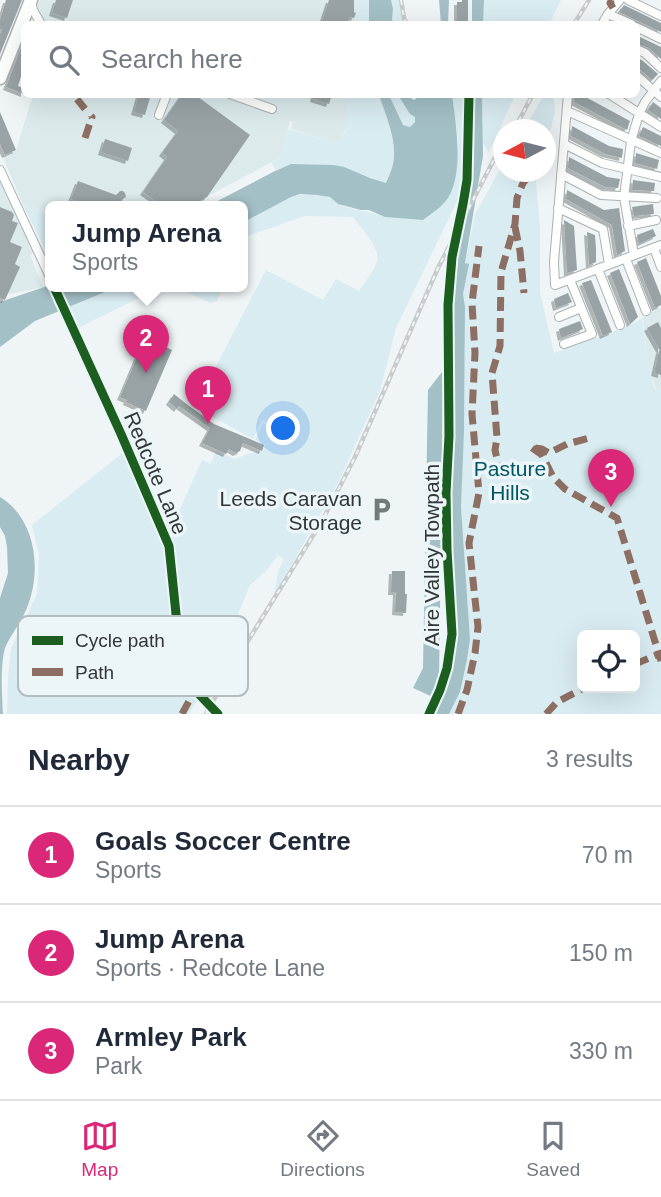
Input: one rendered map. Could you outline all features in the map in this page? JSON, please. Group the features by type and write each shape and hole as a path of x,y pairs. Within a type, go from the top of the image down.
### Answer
{"main road":[{"path":"23,19 31,1"},
{"path":"0,78 3,61 21,23"}],"street":[{"path":"604,21 621,0"},
{"path":"628,0 661,16"},
{"path":"31,1 38,21"},
{"path":"608,14 624,21"},
{"path":"23,19 29,21"},
{"path":"640,29 661,39"},
{"path":"640,51 661,68"},
{"path":"640,79 661,97"},
{"path":"646,311 630,257 624,197 631,141 639,114 661,80"},
{"path":"159,115 165,98"},
{"path":"241,98 272,109"},
{"path":"568,98 554,262 555,285 657,246 661,267"},
{"path":"615,98 661,127"},
{"path":"567,111 661,153"},
{"path":"564,144 602,163 661,177"},
{"path":"0,170 45,266"},
{"path":"561,174 601,195 657,198"},
{"path":"558,208 603,229 609,264"},
{"path":"628,226 656,220"},
{"path":"598,269 620,325"},
{"path":"564,344 592,334 570,280"},
{"name":"Redcote Lane","path":"56,292 169,546 176,616"},
{"path":"559,317 581,307"},
{"name":"Redcote Lane","path":"201,696 218,714"}],"shaded area":[{"path":"40,0 357,0 357,13 355,21 42,21 37,6"},
{"path":"32,98 346,98 348,123 341,140 336,143 291,129 293,122 290,121 281,157 199,201 45,201 45,211 34,210 23,205 3,157 16,150"},
{"path":"0,179 34,253 30,255 43,287 10,294 0,290"},
{"path":"661,307 661,389 656,390 648,362 642,314"}],"green space":[{"path":"357,0 369,0 369,21 355,21"},
{"path":"391,0 399,0 402,21 392,20"},
{"path":"484,0 561,0 550,21 483,21"},
{"path":"346,98 380,98 394,149 393,163 386,183 334,165 291,164 276,170 271,163 281,157 288,129 336,143 345,133"},
{"path":"390,98 400,98 415,117 415,122 410,127 403,125"},
{"path":"452,98 466,98 462,191 396,328 380,391 339,481 274,596 278,571 284,560 278,555 266,571 250,585 237,616 180,616 173,542 168,527 176,518 202,460 211,464 216,451 235,459 262,451 265,445 255,440 263,423 296,442 262,420 253,439 195,407 266,270 323,300 336,279 359,291 377,261 373,244 353,217 305,216 248,236 248,220 291,197 316,194 330,197 348,208 392,218 420,220 437,210 455,180 458,139"},
{"path":"482,98 514,98 504,119 493,119 493,143 489,152 483,143"},
{"path":"542,98 553,98 554,118 530,119"},
{"name":"Pasture Hills","path":"493,182 536,182 540,225 540,292 554,353 642,319 655,390 661,389 661,714 449,714 460,692 470,639 461,507 464,432 463,294 468,264 465,264 475,214"},
{"path":"23,205 45,211 45,250"},
{"path":"105,292 151,292 78,328 69,307"},
{"path":"186,292 221,292 217,301 211,303"},
{"path":"125,451 165,548 172,616 26,616 37,594 39,555 32,525"},
{"path":"18,633 18,696 195,696 198,700 189,714 7,714 11,648"}],"water":[{"path":"369,0 391,0 394,21 369,21"},
{"path":"439,0 449,0 448,21 441,21"},
{"path":"472,0 484,0 483,21 472,21"},
{"path":"380,98 390,98 403,125 410,127 415,122 415,117 400,98 452,98 458,148 453,188 439,208 423,220 385,217 369,210 338,204 330,197 300,194 248,220 248,201 217,201 291,164 344,167 386,183 394,159 389,125"},
{"path":"471,98 482,98 483,156 465,263 469,264 463,294 464,432 461,507 470,639 460,692 449,714 432,714 450,667 455,635 450,548 450,373 443,379 439,682 435,698 413,688 423,668 428,390 449,363 453,268 470,180"},
{"path":"45,287 45,292 105,292 35,321 0,347 0,302"},
{"path":"0,497 12,506 21,518 28,531 35,560 28,605 23,616 18,616 18,625 3,655 3,714 0,714 0,598 8,573 7,547 0,527"}],"building":[{"path":"6,0 22,0 0,54 0,20"},
{"path":"56,0 73,0 67,18 52,13"},
{"path":"329,0 354,0 354,18 350,17 348,21 322,21"},
{"path":"468,0 468,21 457,21 457,2"},
{"path":"624,5 661,23 661,32 640,21 619,12"},
{"path":"640,37 661,47 661,59 649,48 640,45"},
{"path":"21,48 21,76 18,86 21,87 21,93 6,87"},
{"path":"640,59 658,74 652,80 640,70"},
{"path":"138,98 150,98 145,115 134,112"},
{"path":"179,98 199,98 250,135 207,197 199,201 156,201 143,192 167,157 162,153 178,131 164,120"},
{"path":"313,98 331,98 329,104"},
{"path":"574,98 587,98 630,121 627,130 574,102"},
{"path":"653,102 661,108 661,119 648,110"},
{"path":"0,112 16,150 5,155 0,144"},
{"path":"572,126 609,146 623,149 622,158 605,154 571,136"},
{"path":"643,127 661,136 661,146 639,136"},
{"path":"105,139 132,148 128,161 101,152"},
{"path":"636,153 659,160 657,169 635,163"},
{"path":"569,157 607,177 620,179 618,188 605,187 568,168"},
{"path":"633,180 655,183 654,191 632,190"},
{"path":"78,181 116,195 123,191 126,197 121,201 71,199"},
{"path":"567,190 604,210 619,208 625,251 617,255 612,225 566,199"},
{"path":"653,204 654,214 634,216 632,207"},
{"path":"0,207 14,215 12,221 18,223 10,242 22,247 15,264 20,267 5,300 0,298"},
{"path":"564,220 574,226 577,270 567,273"},
{"path":"653,229 656,236 639,244 637,235"},
{"path":"587,232 595,235 596,249 596,262 589,265"},
{"path":"646,258 661,296 661,305 655,308 637,262"},
{"path":"619,269 638,317 630,324 610,273"},
{"path":"591,280 612,332 603,336 582,283"},
{"path":"568,293 572,302 556,308 554,299"},
{"path":"580,321 583,329 561,338 559,329"},
{"path":"658,322 661,328 661,375 654,373 660,351 647,328"},
{"path":"153,341 172,350 146,411 120,397 142,345 150,348"},
{"path":"174,394 214,424 264,445 262,451 243,443 240,451 236,453 229,449 226,454 202,443 210,428 169,402"},
{"path":"392,571 405,571 406,613 395,612 396,592 391,592"}],"railway":[{"path":"401,0 406,21"},
{"path":"576,21 589,0"},
{"path":"520,119 531,98"},
{"path":"248,641 322,521 355,457 438,268 493,161"},
{"path":"206,714 216,696"}],"marked path":[{"path":"612,0 610,3 613,8"},
{"path":"77,99 85,109"},
{"path":"85,138 91,116"},
{"path":"498,477 492,373 500,346 501,272 515,224 517,198 524,182"},
{"path":"515,227 524,293"},
{"path":"458,714 467,690 478,627 469,543 479,493 472,414 475,353 472,303 479,246"},
{"path":"535,448 549,453 567,444 593,437"},
{"path":"532,448 542,455 553,477 565,489 617,518 661,661"},
{"path":"640,662 659,654"},
{"path":"546,714 557,702 577,692"},
{"path":"182,714 192,696"}],"cycle path":[{"name":"Aire Valley Towpath","path":"429,714 447,668 452,634 446,493 449,436 448,305 452,257 467,180 469,98"},
{"path":"56,292 169,546 176,616"},
{"path":"201,696 218,714"}],"place":[{"name":"Jump Arena","path":"146,373"},
{"name":"Goals Soccer Centre","path":"208,424"},
{"name":"Armley Park","path":"611,507"},
{"name":"Leeds Caravan Storage","path":"382,510"}]}
